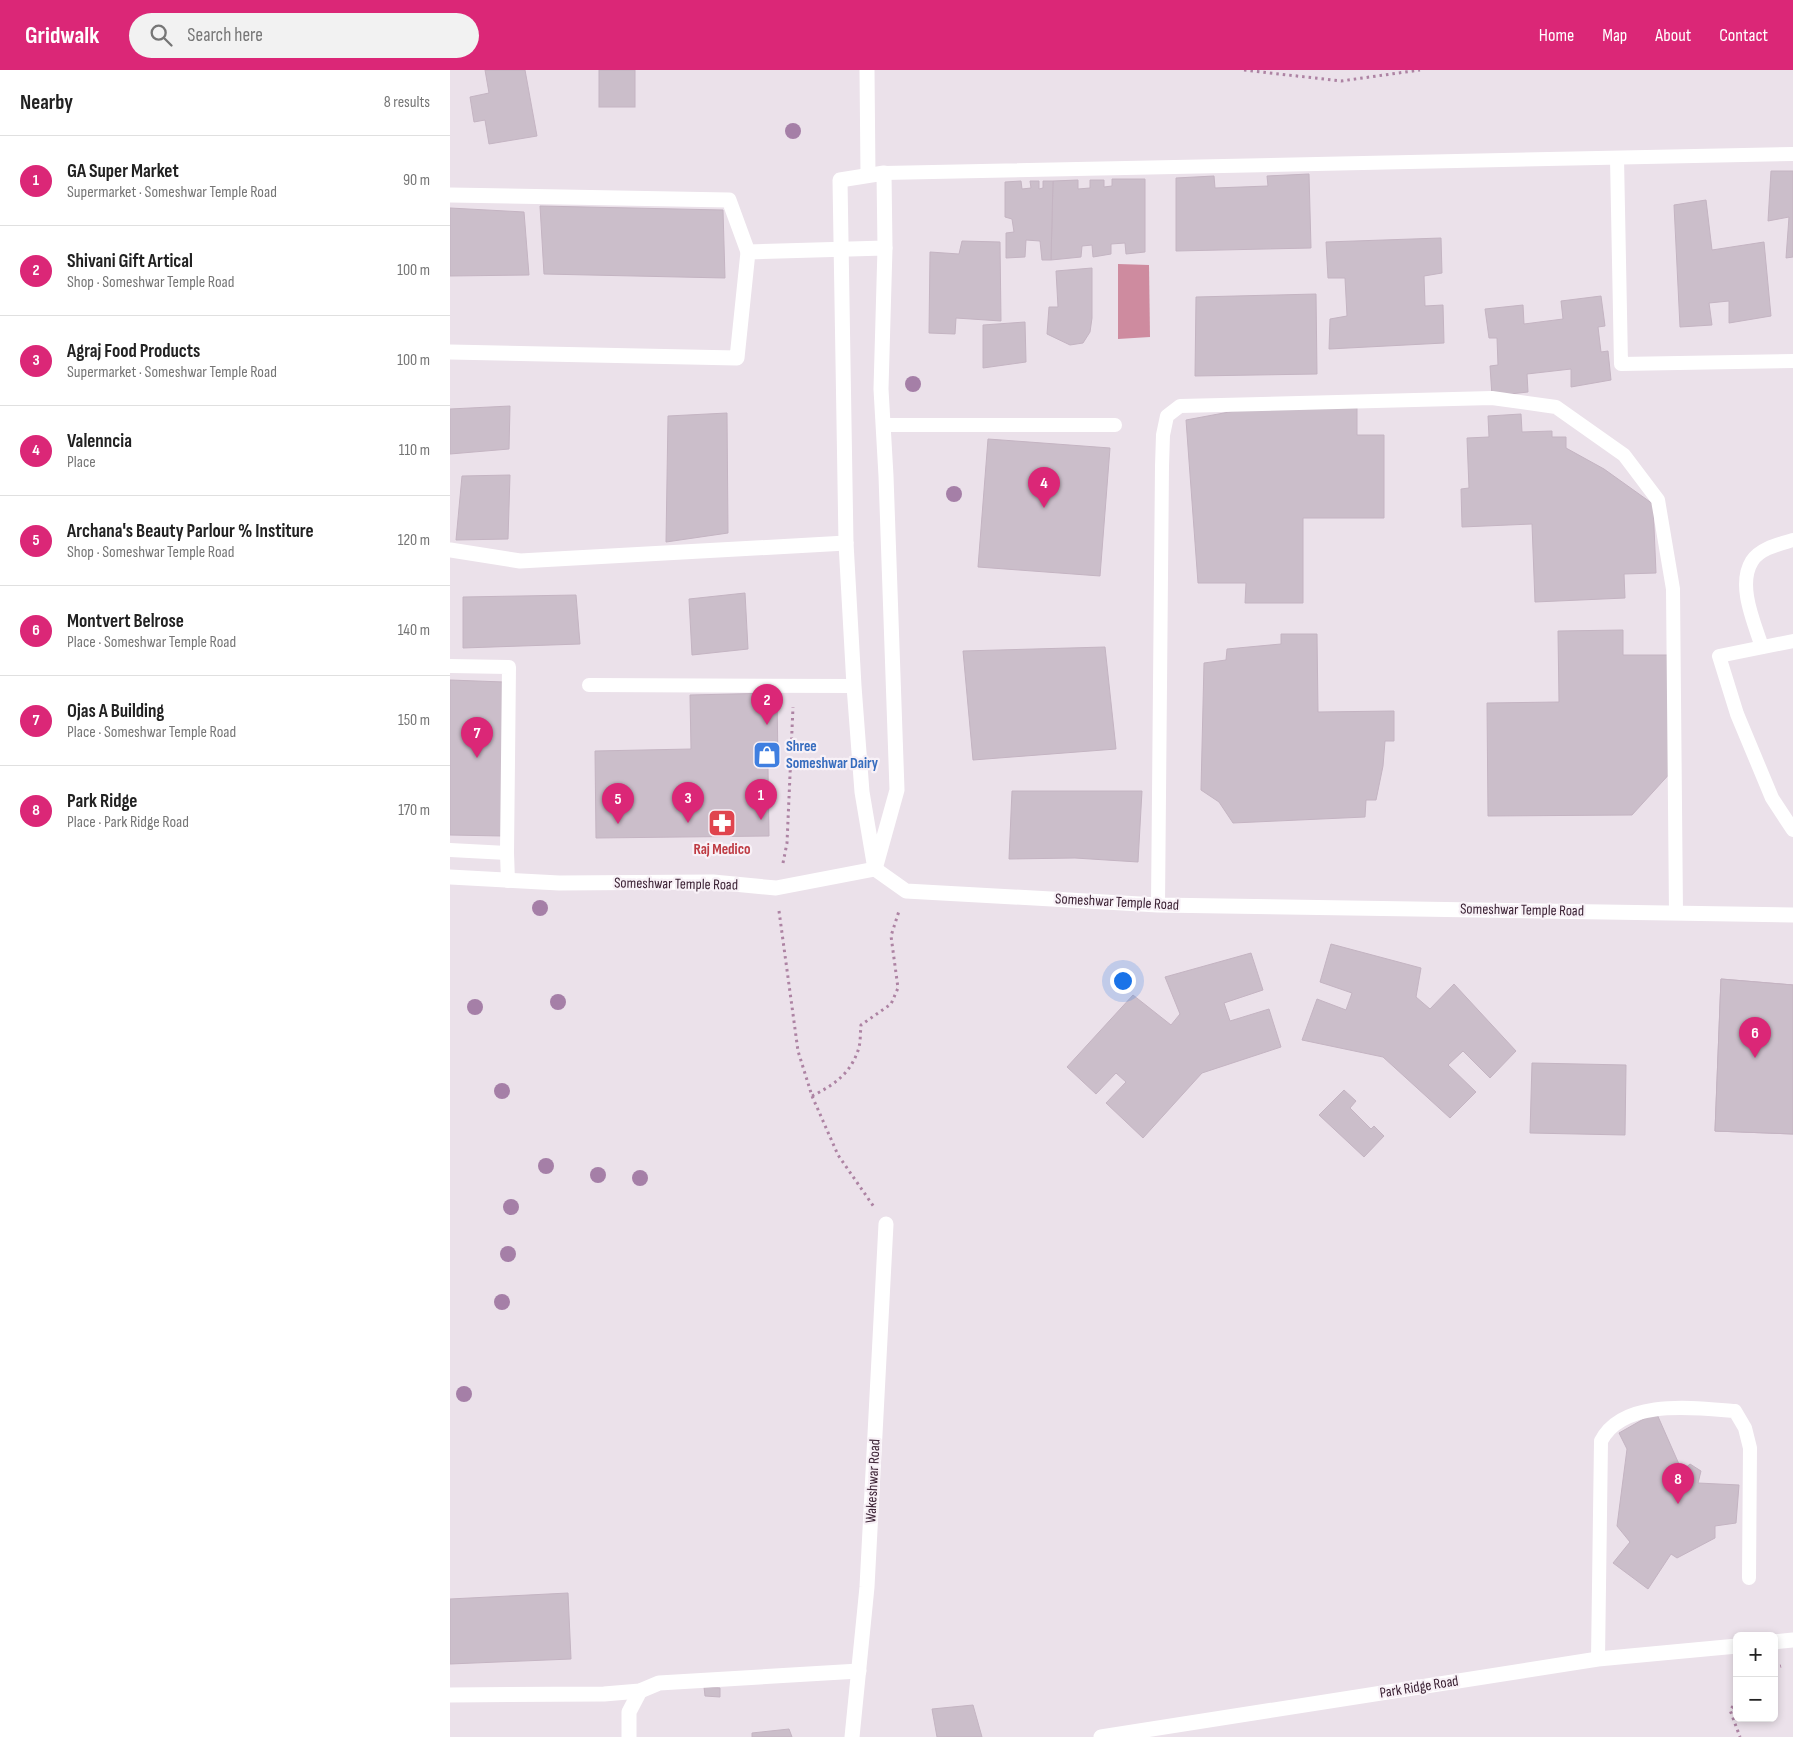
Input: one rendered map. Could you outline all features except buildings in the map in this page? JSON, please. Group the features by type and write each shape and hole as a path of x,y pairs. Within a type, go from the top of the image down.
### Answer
{"street":[{"path":"867,70 868,176"},
{"path":"875,869 898,790 881,389 885,248 884,173 840,180 846,543 862,792 875,869 906,891"},
{"path":"450,195 729,200 748,252 737,358 450,352"},
{"path":"748,252 885,248"},
{"path":"450,550 520,561 846,543"},
{"name":"Someshwar Temple Road","path":"450,877 559,883 713,882 776,888 875,869"},
{"name":"Someshwar Temple Road","path":"906,891 1158,905 1793,915"},
{"name":"Wakeshwar Road","path":"852,1737 867,1587 886,1224"},
{"path":"1778,1642 1793,1640"},
{"name":"Park Ridge Road","path":"1101,1737 1598,1659 1733,1646"},
{"path":"450,1695 604,1694 640,1691 659,1683 859,1672"},
{"path":"629,1737 629,1712 640,1691"}],"lane":[{"path":"884,173 1793,154"},
{"path":"1617,158 1621,364 1793,361"},
{"path":"1158,905 1162,466 1163,435 1167,416 1180,406 1482,398 1556,407 1624,456 1658,500 1674,589 1676,913"},
{"path":"883,425 1115,425"},
{"path":"1762,647 1748,604 1746,578 1752,560 1768,547 1793,540"},
{"path":"1793,640 1719,656 1737,714 1772,798 1793,830"},
{"path":"450,666 510,667 508,880"},
{"path":"589,685 854,686"},
{"path":"450,850 507,852"},
{"path":"1598,1659 1601,1441 1606,1431 1616,1423 1639,1413 1665,1407 1735,1411 1745,1428 1750,1448 1749,1578"}],"path":[{"path":"1244,70 1341,81 1420,70"},
{"path":"782,871 787,843 794,686"},
{"path":"776,888 798,1051 812,1096 838,1155 886,1224"},
{"path":"812,1096 832,1086 850,1068 858,1052 861,1026 891,1004 898,988 891,936 906,891"},
{"path":"1733,1706 1730,1710 1733,1718"},
{"path":"1734,1722 1740,1737"}],"shaded area":[{"path":"1118,264 1149,265 1150,337 1118,339"}],"place":[{"name":"Valenncia","path":"1044,508"},
{"name":"Shivani Gift Artical","path":"767,725"},
{"name":"Shree Someshwar Dairy","path":"767,755"},
{"name":"Ojas A Building","path":"477,758"},
{"name":"GA Super Market","path":"761,820"},
{"name":"Agraj Food Products","path":"688,823"},
{"name":"Raj Medico","path":"722,823"},
{"name":"Archana's Beauty Parlour % Institure","path":"618,824"},
{"name":"Montvert Belrose","path":"1755,1058"},
{"name":"Park Ridge","path":"1678,1504"}]}
